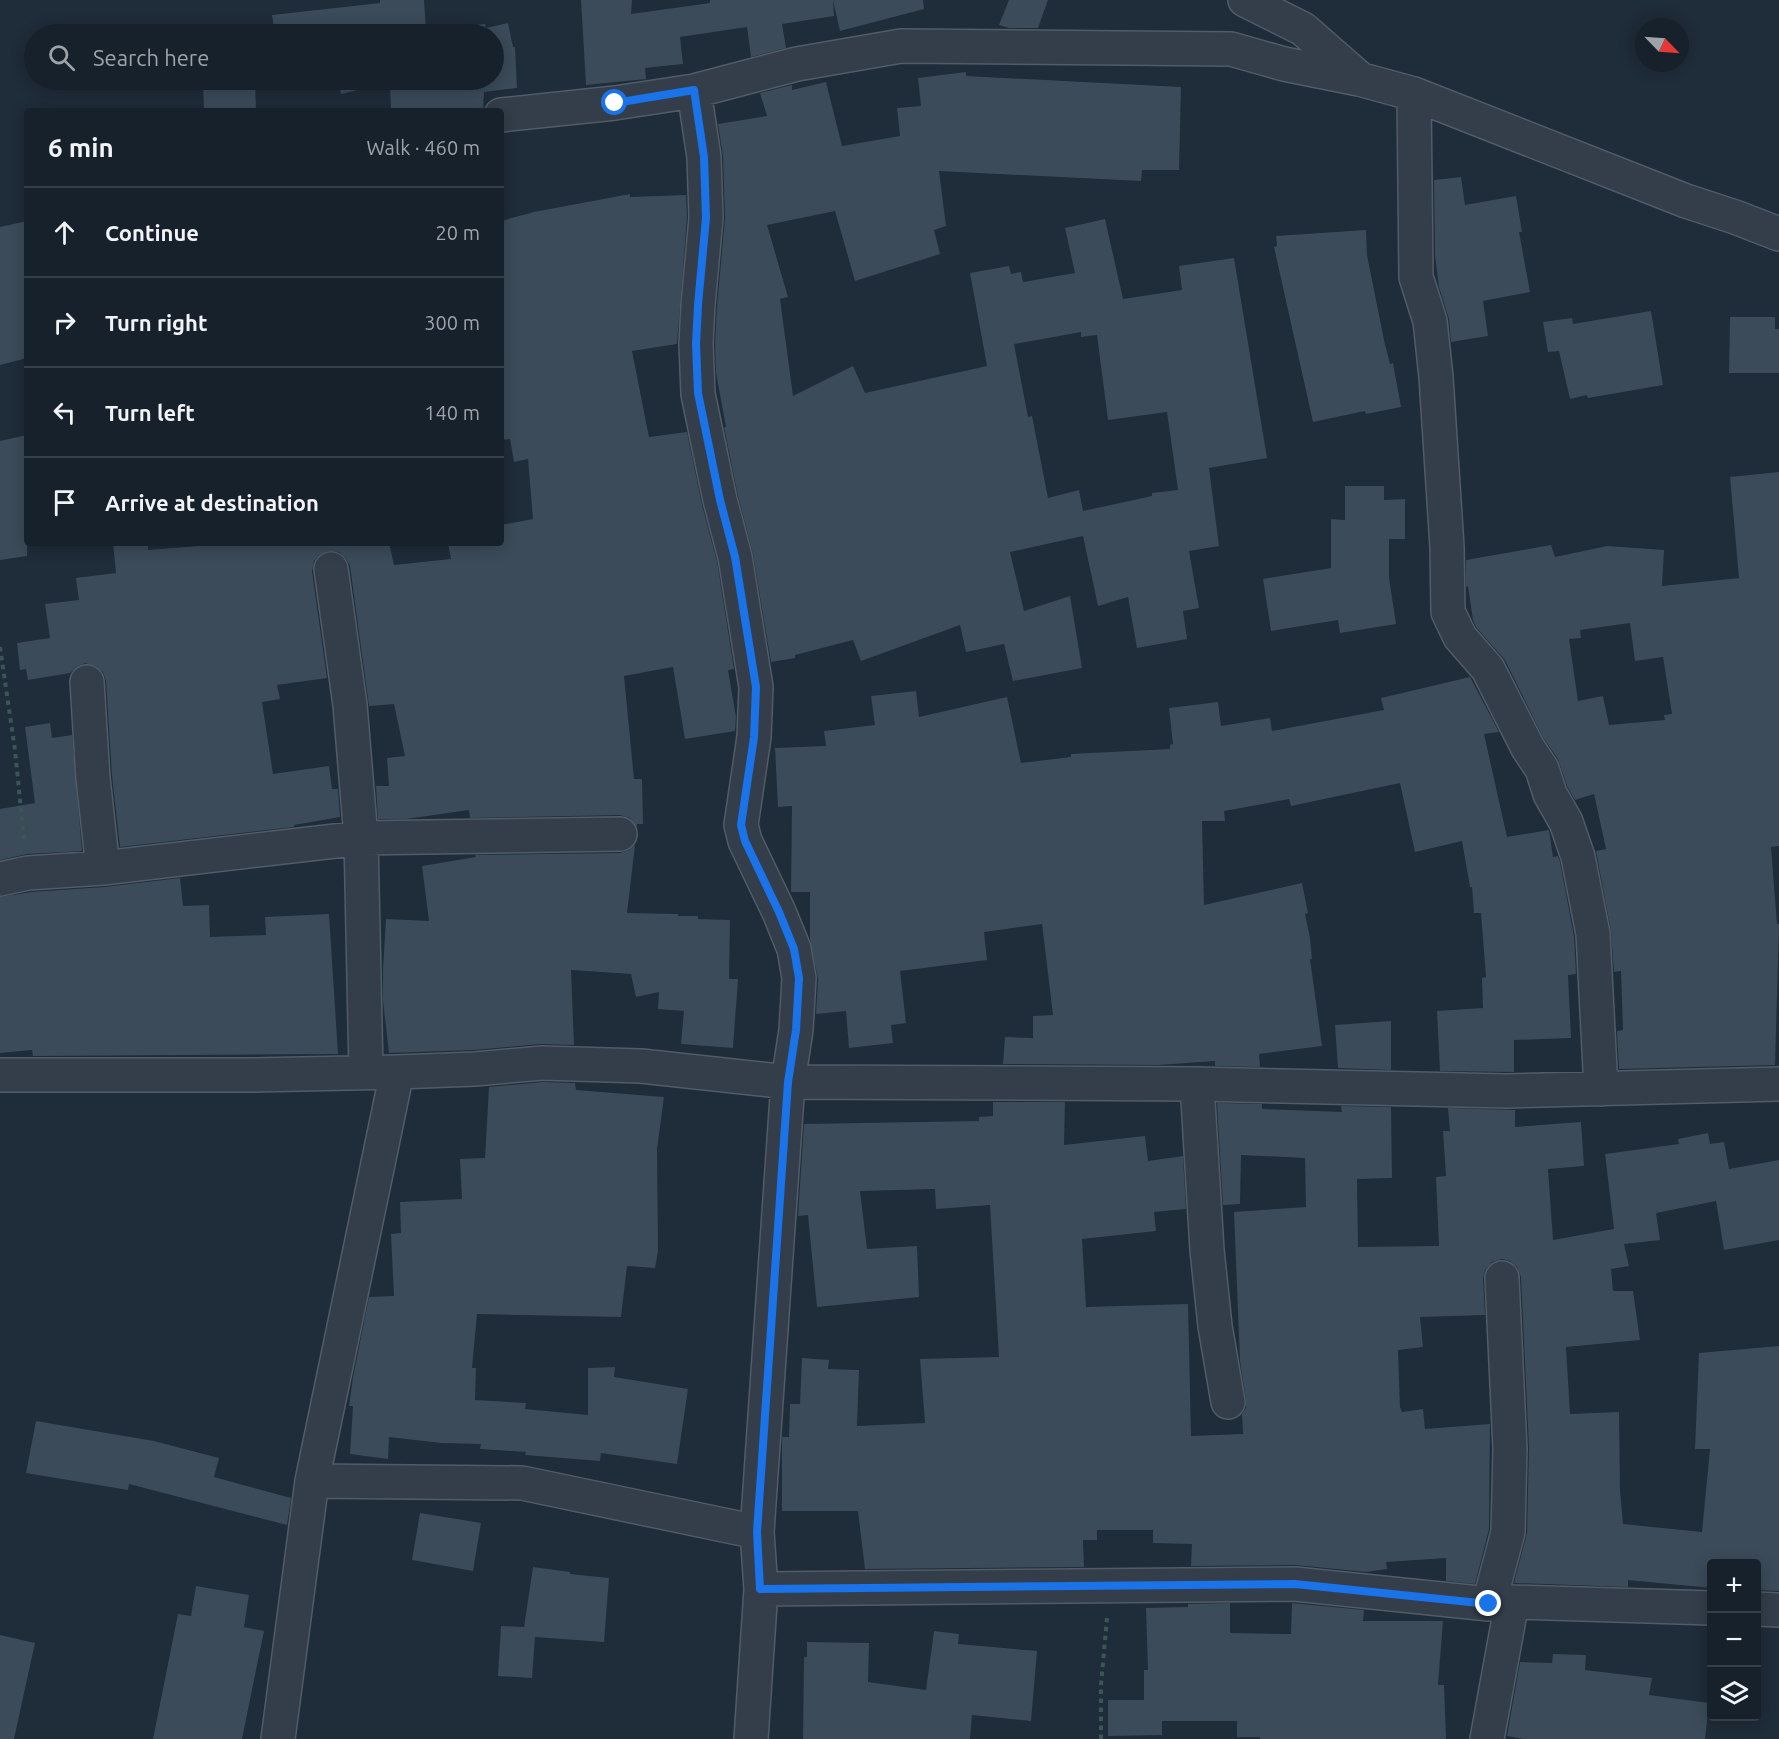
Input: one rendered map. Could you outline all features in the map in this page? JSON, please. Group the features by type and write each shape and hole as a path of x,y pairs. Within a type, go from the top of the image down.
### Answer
{"street":[{"path":"1245,0 1303,29 1359,79"},
{"path":"504,115 615,103 694,90 797,64 901,46 1230,49 1414,94 1686,201 1779,234"},
{"path":"694,90 704,157 706,218 697,315 698,393 720,500 735,557 756,687 754,737 741,825 745,841 794,949 799,978 796,1030 788,1082 757,1532 760,1589 751,1739"},
{"path":"1414,94 1416,277 1430,321 1436,377 1448,547 1448,612 1460,637 1488,669 1528,748 1542,770 1550,794 1566,822 1578,857 1593,934 1601,1089"},
{"path":"278,1739 312,1480 381,1072 350,705 331,569"},
{"path":"87,682 103,868"},
{"path":"14,876 361,838 620,834"},
{"path":"0,1075 242,1075 475,1069 542,1063 582,1063 641,1066 788,1082 1197,1084 1507,1091 1779,1084"},
{"path":"1197,1084 1207,1250 1215,1326 1228,1402"},
{"path":"1487,1739 1508,1532 1510,1449 1503,1278"},
{"path":"312,1480 522,1483 757,1532"},
{"path":"760,1589 1295,1584 1500,1603 1707,1608"},
{"path":"1761,1610 1779,1610"}],"path":[{"path":"0,647 15,750 14,876"},
{"path":"1101,1739 1101,1685 1108,1587"}],"building":[{"path":"380,0 424,0 426,24 273,24 272,15 380,3"},
{"path":"581,0 632,0 631,14 710,3 710,0 833,0 834,16 782,24 786,48 751,57 747,27 680,37 683,64 645,68 646,79 586,85"},
{"path":"833,0 923,0 924,9 840,31"},
{"path":"1009,0 1048,0 1038,28 1009,28 999,25"},
{"path":"508,23 513,47 515,47 517,88 504,90 504,24"},
{"path":"966,72 966,76 1181,87 1179,170 1142,170 1141,181 939,171 946,226 934,230 940,254 855,281 835,211 767,225 788,297 780,299 793,396 853,366 865,393 987,366 970,273 1009,266 1011,274 1021,272 1023,282 1075,273 1065,228 1105,219 1123,299 1182,290 1179,266 1234,258 1267,458 1209,468 1219,546 1189,551 1199,608 1183,611 1187,639 1137,648 1128,597 1098,606 1083,536 1010,552 1024,611 1070,596 1082,668 1013,681 1004,644 966,652 960,625 861,661 853,640 795,655 795,658 771,662 753,554 738,496 716,373 717,306 725,218 723,156 718,124 767,116 760,93 792,85 792,90 826,82 842,146 900,136 897,108 921,106 918,78","holes":["1081,332 1081,337 1097,335 1108,420 1167,412 1178,490 1152,493 1152,496 1083,511 1079,490 1048,498 1032,416 1028,417 1014,344"]},
{"path":"203,90 255,90 256,108 204,108"},
{"path":"340,90 357,90 341,94"},
{"path":"390,90 500,90 484,92 483,108 391,108"},
{"path":"1461,177 1465,205 1516,196 1522,232 1519,232 1530,292 1483,301 1488,336 1451,342 1449,319 1439,287 1435,255 1434,180"},
{"path":"630,194 630,197 686,195 687,217 677,344 632,351 649,437 687,432 702,505 717,561 734,669 728,670 736,717 735,731 685,739 673,667 624,676 634,779 642,779 643,824 637,824 637,827 630,818 620,815 470,818 469,810 406,819 378,819 376,786 389,786 387,758 405,756 394,704 369,706 350,566 339,552 328,551 319,555 314,561 312,571 327,678 277,685 280,699 262,702 273,774 329,766 332,789 338,789 340,817 294,825 294,827 120,847 112,776 106,681 103,672 96,666 85,663 70,673 28,680 26,669 20,670 17,643 50,638 45,604 79,600 76,578 116,573 113,546 148,546 148,550 198,546 390,546 394,565 451,559 449,546 504,546 504,524 533,519 528,459 514,462 510,439 504,440 504,220 534,212"},
{"path":"24,222 24,359 0,365 0,227"},
{"path":"1366,230 1367,255 1384,340 1390,364 1393,363 1401,407 1366,414 1365,411 1313,422 1274,247 1277,246 1276,236"},
{"path":"1651,311 1663,385 1570,399 1559,351 1548,352 1543,322 1572,318 1573,324"},
{"path":"1730,317 1775,317 1775,329 1779,329 1779,373 1729,373"},
{"path":"24,436 24,546 27,546 27,556 0,560 0,441"},
{"path":"1779,472 1779,846 1771,847 1777,924 1779,924 1775,1065 1619,1069 1617,1031 1623,1030 1621,971 1614,972 1611,931 1596,851 1606,849 1594,794 1575,800 1567,786 1558,759 1544,739 1505,660 1476,627 1468,586 1466,587 1466,560 1551,545 1555,557 1607,546 1664,550 1662,586 1739,578 1730,477","holes":["1630,623 1635,661 1663,657 1672,714 1664,715 1665,720 1609,725 1603,696 1578,701 1569,639 1581,638 1580,630"]},
{"path":"1345,486 1384,486 1384,500 1405,499 1405,539 1389,539 1389,578 1396,624 1340,633 1338,620 1271,631 1263,579 1331,568 1331,519 1345,520"},
{"path":"1470,677 1499,732 1484,734 1507,837 1549,830 1553,857 1558,856 1560,862 1574,936 1576,974 1568,975 1571,1038 1514,1040 1514,1072 1440,1071 1437,1011 1483,1008 1482,978 1486,977 1481,913 1474,913 1472,887 1470,887 1462,841 1415,852 1400,783 1291,806 1289,799 1224,811 1225,821 1202,821 1204,905 1302,883 1308,913 1305,914 1310,938 1312,959 1310,959 1322,1046 1259,1054 1260,1067 1215,1066 1215,1061 1158,1065 1003,1064 1005,1037 1033,1038 1033,1016 1053,1015 1042,924 984,932 987,960 900,971 906,1023 891,1025 893,1043 849,1048 846,1011 816,1014 818,979 810,939 810,892 791,892 792,806 778,807 775,748 826,746 824,731 875,725 871,696 916,691 919,717 1007,697 1021,763 1071,757 1071,754 1170,749 1170,745 1173,744 1169,708 1218,702 1221,726 1270,718 1272,731 1384,710 1381,698"},
{"path":"50,723 52,738 72,735 82,851 27,854 0,860 0,809 35,803 25,727"},
{"path":"635,845 627,913 678,914 678,916 698,916 698,919 730,920 729,979 738,979 733,1048 681,1044 684,1011 658,1009 659,992 636,997 631,974 571,970 574,1045 540,1044 474,1050 389,1053 383,1001 386,919 429,921 422,866 476,857 475,855 620,853"},
{"path":"180,878 183,906 209,905 210,937 266,935 265,917 329,914 338,1054 33,1056 32,1050 0,1053 0,897"},
{"path":"1391,1021 1391,1070 1338,1068 1335,1025"},
{"path":"543,1082 575,1083 576,1090 664,1097 657,1149 658,1251 655,1268 627,1266 621,1317 477,1314 472,1368 476,1368 475,1400 526,1403 525,1409 588,1415 588,1368 615,1367 614,1377 688,1389 677,1464 601,1453 600,1461 525,1455 526,1452 480,1449 481,1444 441,1443 389,1437 388,1459 350,1454 353,1406 349,1406 369,1297 394,1296 391,1234 401,1233 400,1202 462,1199 460,1159 485,1158 489,1087"},
{"path":"993,1102 1065,1102 1064,1145 1145,1136 1148,1161 1183,1156 1186,1209 1154,1212 1156,1231 1082,1239 1086,1307 1188,1304 1191,1436 1243,1434 1242,1414 1246,1408 1246,1399 1240,1361 1234,1212 1306,1207 1305,1158 1241,1155 1240,1204 1223,1205 1217,1103 1262,1104 1262,1109 1342,1112 1341,1106 1391,1107 1392,1178 1357,1179 1358,1247 1439,1246 1436,1177 1446,1176 1443,1131 1450,1131 1448,1108 1515,1110 1515,1127 1581,1122 1584,1166 1548,1169 1553,1240 1614,1229 1605,1154 1679,1144 1678,1139 1708,1133 1710,1144 1724,1142 1729,1169 1779,1160 1779,1240 1724,1250 1716,1201 1656,1213 1660,1240 1624,1244 1629,1266 1611,1269 1613,1291 1633,1291 1640,1340 1566,1347 1570,1414 1619,1412 1623,1524 1702,1532 1710,1449 1695,1449 1699,1353 1779,1346 1779,1591 1761,1590 1761,1559 1707,1559 1707,1588 1628,1580 1628,1587 1514,1583 1527,1533 1529,1448 1521,1277 1517,1267 1510,1261 1502,1259 1492,1262 1485,1270 1483,1279 1485,1315 1420,1317 1423,1347 1398,1350 1402,1412 1423,1409 1425,1429 1490,1424 1489,1529 1475,1584 1446,1581 1446,1558 1386,1562 1387,1569 1366,1572 1295,1565 1191,1566 1192,1544 1153,1543 1153,1530 1097,1530 1097,1540 1083,1540 1084,1567 865,1569 858,1511 782,1511 782,1437 789,1437 790,1404 800,1404 802,1358 829,1360 828,1369 859,1370 857,1426 925,1423 920,1359 999,1357 990,1205 936,1209 935,1189 860,1191 867,1249 917,1246 919,1297 817,1307 808,1215 798,1216 804,1124 979,1121 979,1117 993,1116"},
{"path":"36,1421 154,1441 219,1458 214,1477 291,1498 287,1525 129,1484 128,1490 26,1473"},
{"path":"420,1513 481,1523 473,1571 412,1560"},
{"path":"533,1567 609,1578 604,1642 535,1637 532,1678 498,1676 501,1626 524,1627"},
{"path":"196,1586 249,1595 244,1627 264,1631 242,1739 153,1739 178,1614 191,1616"},
{"path":"1230,1603 1230,1633 1291,1634 1292,1603 1364,1610 1363,1621 1443,1621 1438,1685 1444,1685 1446,1739 1260,1739 1260,1737 1237,1737 1237,1721 1162,1721 1162,1735 1108,1736 1108,1700 1144,1700 1144,1670 1148,1670 1146,1608"},
{"path":"934,1631 959,1634 958,1644 1037,1651 1031,1721 972,1715 970,1739 803,1739 804,1657 807,1657 807,1642 869,1643 868,1682 926,1690"},
{"path":"0,1635 35,1643 14,1739 0,1739"},
{"path":"1553,1654 1586,1655 1585,1670 1652,1678 1649,1695 1707,1703 1705,1739 1524,1739 1507,1736 1520,1662 1552,1663"}],"route":[{"path":"615,103 694,90 704,157 706,218 696,344 698,393 720,500 735,557 756,687 754,737 741,825 745,841 794,949 799,978 796,1030 788,1082 757,1532 760,1589 1295,1584 1489,1604"}]}
